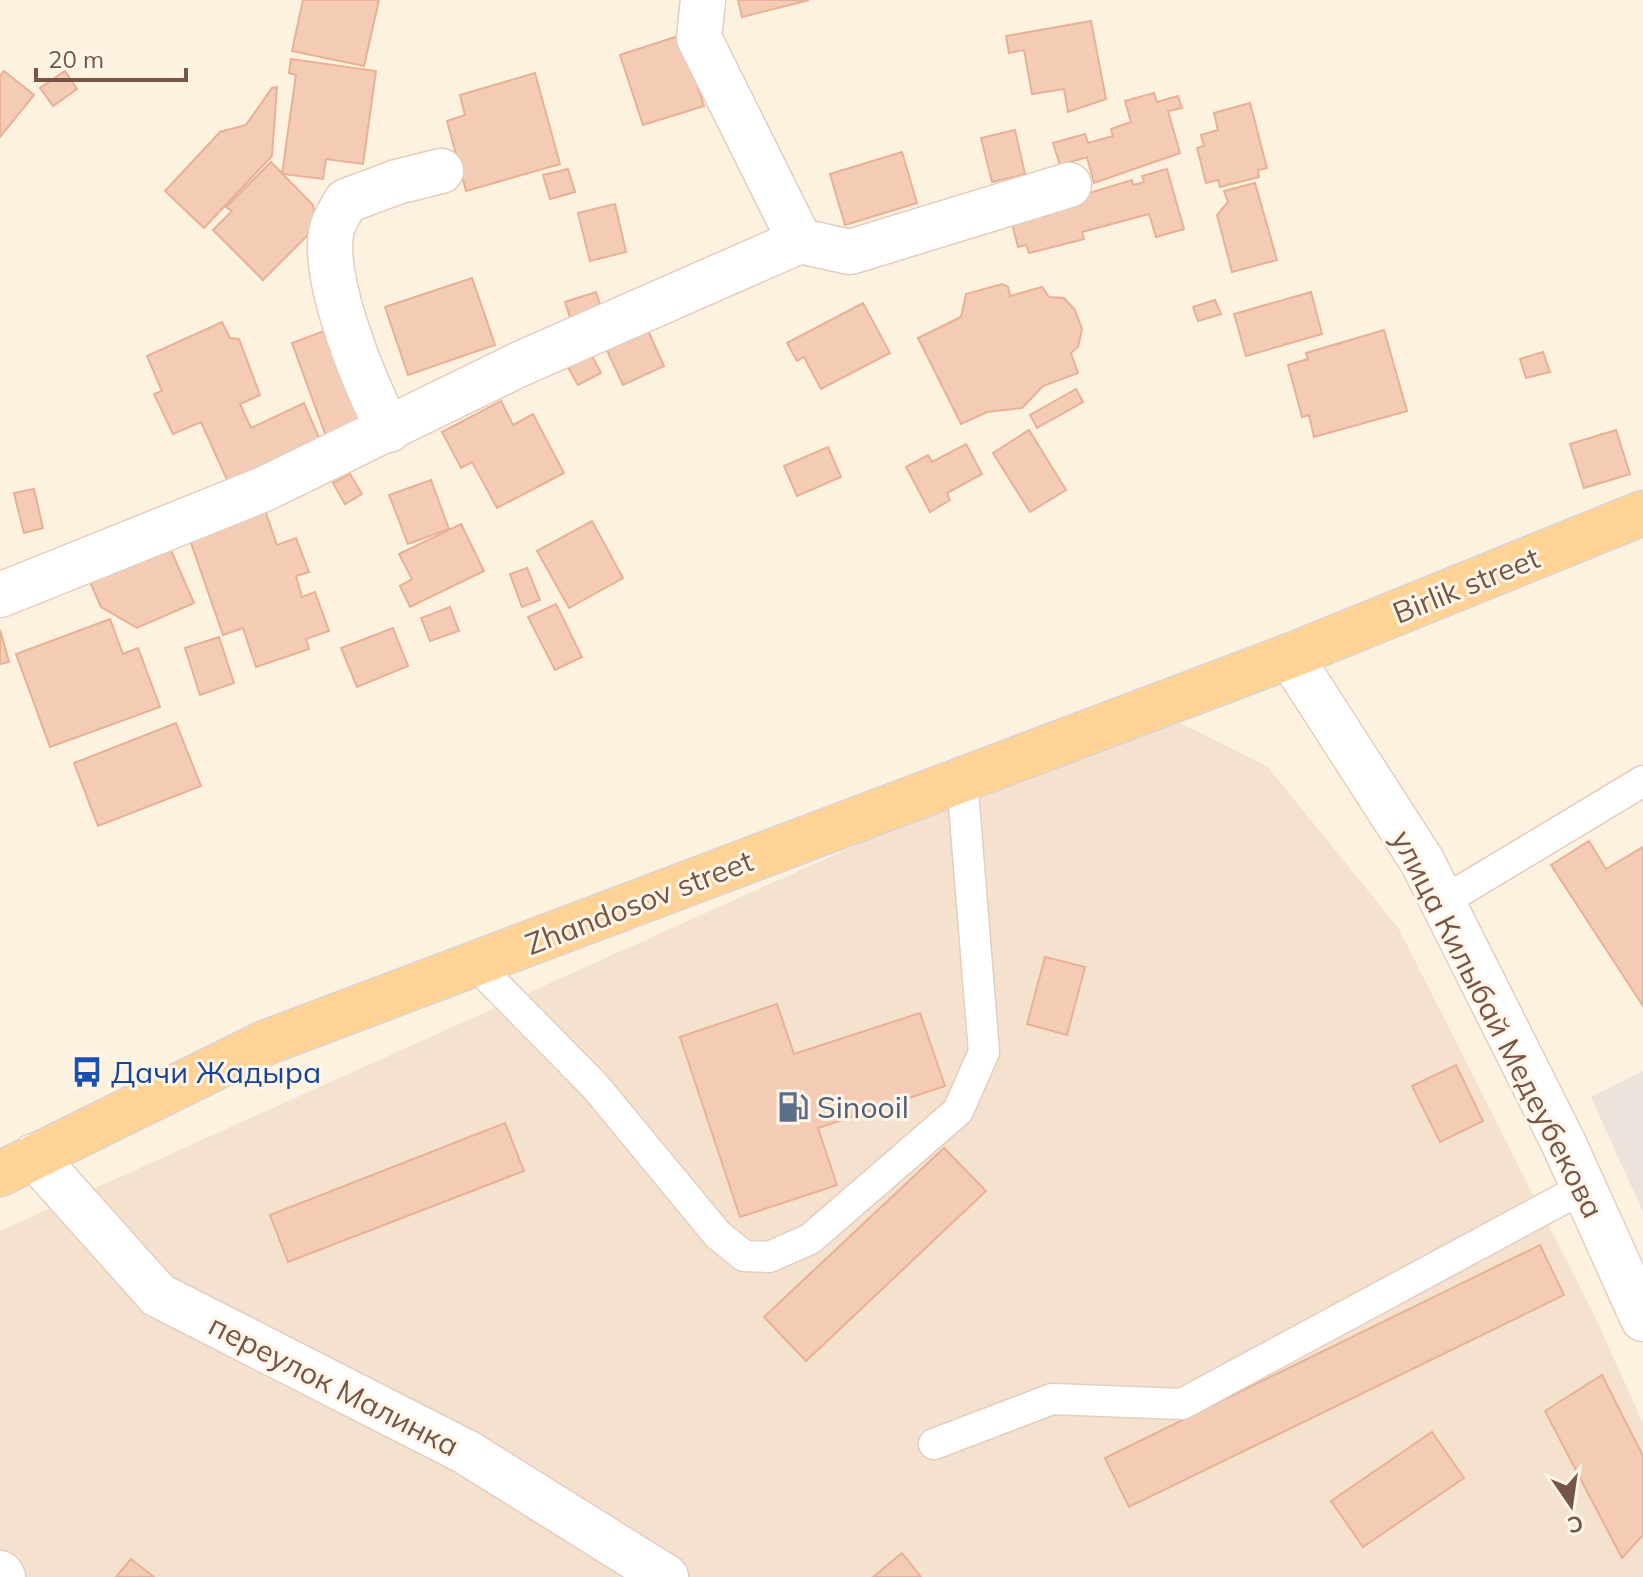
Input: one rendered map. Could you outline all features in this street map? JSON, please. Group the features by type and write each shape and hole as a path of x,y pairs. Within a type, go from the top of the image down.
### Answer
{"main road":[{"name":"Birlik street","path":"1290,656 1643,513"},
{"name":"Zhandosov street","path":"17,1165 265,1043 1290,656"}],"street":[{"path":"703,0 699,38 800,241"},
{"path":"389,430 344,321 333,274 331,230 346,201 397,182 441,171"},
{"path":"0,595 264,489 520,364 800,241 850,252 1069,185"},
{"name":"улица Килыбай Медеубекова","path":"1290,656 1422,861 1583,1188 1643,1319"},
{"name":"переулок Малинка","path":"17,1165 158,1295 466,1452 666,1577"}],"lane":[{"path":"475,964 595,1086 718,1235 744,1256 769,1257 810,1239 958,1111 984,1052 962,780"},
{"path":"1442,902 1643,781"},
{"path":"934,1444 1052,1399 1182,1404 1583,1188"}],"shaded area":[{"path":"1176,721 1268,767 1399,929 1597,1321 1643,1423 1643,1577 0,1577 0,1231 965,796"},
{"path":"1643,1071 1643,1212 1591,1097"}],"building":[{"path":"303,0 379,0 364,66 292,51"},
{"path":"738,0 809,0 742,17"},
{"path":"1091,21 1106,99 1068,112 1064,89 1032,94 1024,50 1009,53 1006,36"},
{"path":"681,35 704,106 643,125 620,55"},
{"path":"291,59 376,71 363,164 326,159 323,179 282,174 296,75 289,73"},
{"path":"4,71 34,95 0,137 0,76"},
{"path":"65,71 77,89 53,106 40,88"},
{"path":"535,73 560,164 466,191 447,121 465,115 460,95"},
{"path":"277,87 272,156 204,228 165,191 220,132 246,125 272,88"},
{"path":"1154,93 1157,102 1178,96 1182,108 1168,111 1180,153 1094,183 1087,157 1060,165 1053,143 1085,134 1088,143 1113,136 1111,129 1131,122 1125,101"},
{"path":"1250,103 1267,168 1258,170 1259,177 1220,187 1218,180 1206,183 1197,148 1204,146 1201,135 1218,130 1214,113"},
{"path":"1015,130 1025,174 992,182 981,138"},
{"path":"902,152 917,203 845,225 830,174"},
{"path":"271,162 313,205 316,227 263,280 213,230 232,211 226,207"},
{"path":"568,169 575,192 550,199 543,175"},
{"path":"1167,169 1184,229 1156,237 1149,214 1082,232 1084,239 1029,253 1026,245 1018,247 1010,217 1132,180 1133,185 1144,182 1142,176"},
{"path":"1255,183 1277,260 1232,272 1217,215 1228,202 1224,191"},
{"path":"615,204 626,252 590,261 578,213"},
{"path":"472,278 495,345 408,375 385,307"},
{"path":"1002,284 1008,287 1010,296 1042,287 1049,297 1064,298 1075,310 1082,329 1078,347 1071,353 1078,373 1043,386 1022,408 987,412 961,424 918,338 961,317 966,294"},
{"path":"596,292 603,314 572,324 565,302"},
{"path":"1311,292 1322,334 1246,356 1234,314"},
{"path":"1215,300 1221,314 1198,321 1193,307"},
{"path":"863,303 890,353 821,389 804,357 797,361 787,343"},
{"path":"222,322 230,338 239,339 260,395 240,404 251,428 304,403 320,440 228,482 201,422 173,434 154,394 162,391 147,356"},
{"path":"646,326 664,366 623,385 604,344"},
{"path":"332,328 367,425 327,439 292,343"},
{"path":"1384,330 1407,411 1314,437 1309,415 1302,417 1288,365 1308,359 1306,353"},
{"path":"589,350 601,373 578,385 565,362"},
{"path":"1543,352 1550,372 1526,378 1520,359"},
{"path":"1076,389 1083,402 1037,428 1030,415"},
{"path":"501,401 513,425 533,414 564,473 497,508 472,462 461,468 442,432"},
{"path":"1029,430 1066,490 1030,512 993,453"},
{"path":"1616,430 1630,474 1584,488 1570,444"},
{"path":"966,444 982,474 947,493 950,500 930,512 906,467 928,455 932,462"},
{"path":"828,447 841,477 797,496 784,466"},
{"path":"350,474 362,494 345,504 333,483"},
{"path":"431,480 449,529 408,544 389,495"},
{"path":"34,489 43,528 24,533 14,493"},
{"path":"265,510 277,545 296,538 309,572 296,576 302,597 315,592 329,631 306,639 309,649 256,667 243,628 223,635 189,537"},
{"path":"592,521 623,578 569,608 537,551"},
{"path":"461,524 484,571 410,607 400,586 412,579 399,554"},
{"path":"169,546 194,603 137,628 101,607 90,582"},
{"path":"527,568 540,600 522,607 510,574"},
{"path":"556,604 582,657 555,670 528,617"},
{"path":"450,607 459,631 430,641 421,618"},
{"path":"110,619 123,654 138,648 160,707 50,747 16,654"},
{"path":"393,628 408,666 357,687 341,648"},
{"path":"0,630 9,662 0,664"},
{"path":"219,637 234,683 200,695 185,648"},
{"path":"176,723 201,786 98,826 74,763"},
{"path":"1589,841 1606,869 1643,847 1643,1006 1551,865"},
{"path":"1045,957 1085,967 1067,1035 1027,1024"},
{"name":"Sinooil","path":"777,1004 794,1054 920,1013 945,1086 818,1128 837,1185 740,1217 680,1037"},
{"path":"1456,1065 1483,1121 1440,1142 1412,1086"},
{"path":"505,1123 524,1171 288,1262 270,1215"},
{"path":"944,1148 986,1191 806,1361 764,1317"},
{"path":"1540,1245 1564,1295 1129,1507 1105,1458"},
{"path":"1602,1375 1643,1456 1643,1535 1622,1558 1545,1411"},
{"path":"1432,1432 1464,1478 1363,1547 1331,1501"},
{"path":"902,1553 921,1577 873,1577"},
{"path":"131,1559 154,1577 116,1577"}],"place":[{"name":"Дачи Жадыра","path":"87,1072"},
{"name":"Sinooil","path":"793,1107"}]}
